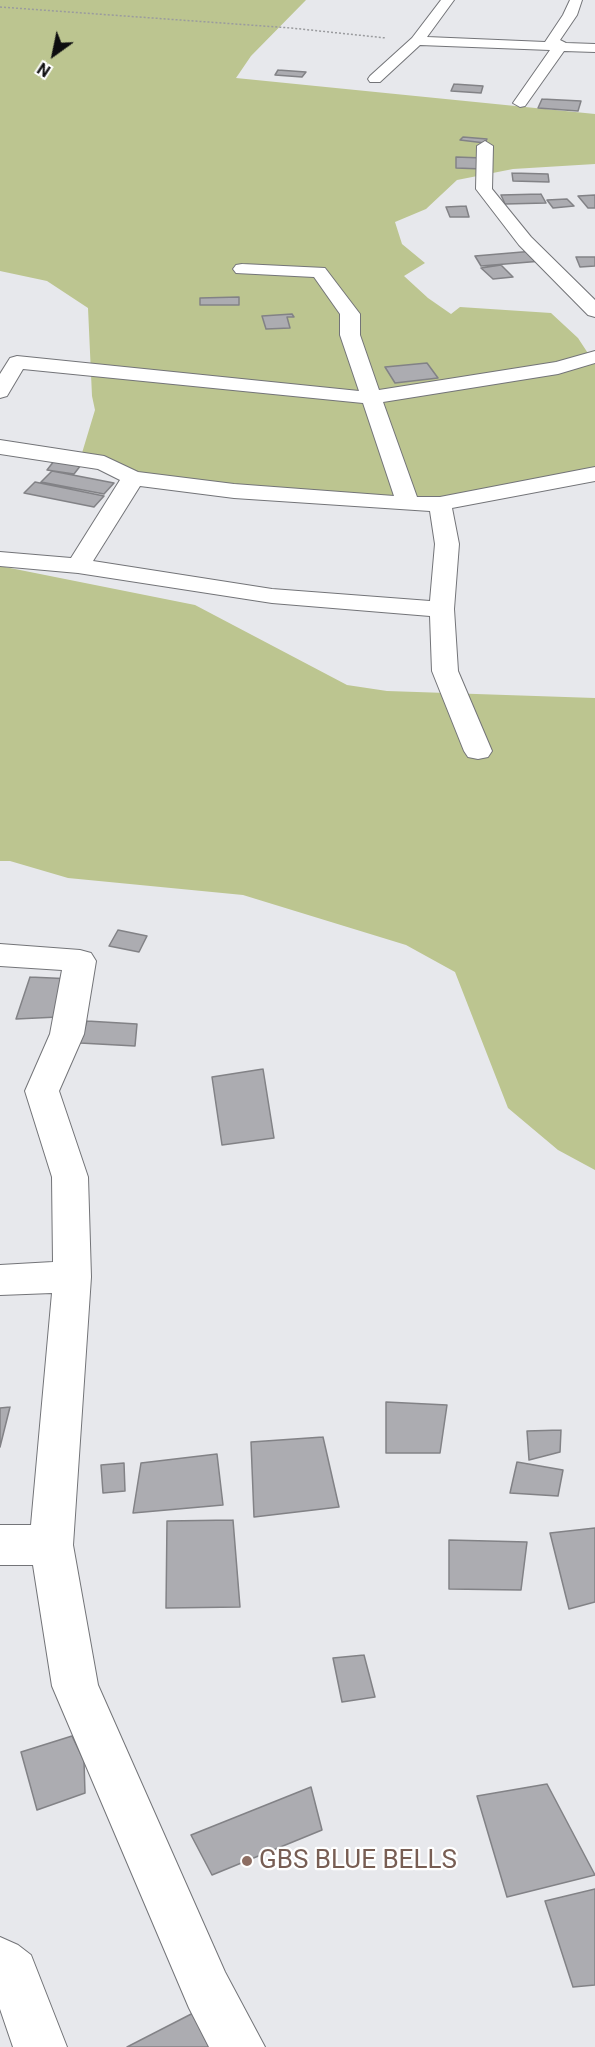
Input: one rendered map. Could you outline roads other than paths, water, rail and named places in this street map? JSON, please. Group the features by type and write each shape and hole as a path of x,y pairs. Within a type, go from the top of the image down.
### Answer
{"street":[{"path":"375,79 417,41 448,0"},
{"path":"561,45 552,42 570,15 576,0"},
{"path":"417,41 595,48"},
{"path":"520,103 561,45"},
{"path":"485,146 484,189 525,241 595,311"},
{"path":"242,269 319,272 350,314 351,335 408,504"},
{"path":"0,392 17,362 371,398 558,369 595,357"},
{"path":"0,447 104,463 133,478 234,491 408,504 440,504 594,476"},
{"path":"78,566 133,478"},
{"path":"440,504 447,544 442,609 446,671 478,751"},
{"path":"0,559 78,566 272,596 442,609"},
{"path":"0,954 80,961 67,1034 42,1091 70,1178 72,1277 51,1545 75,1686 203,1980 238,2047"},
{"path":"0,1280 72,1277"},
{"path":"0,1545 51,1545"},
{"path":"0,1963 13,1973 40,2047"}],"place":[{"name":"GBS BLUE BELLS","path":"247,1861"}]}
